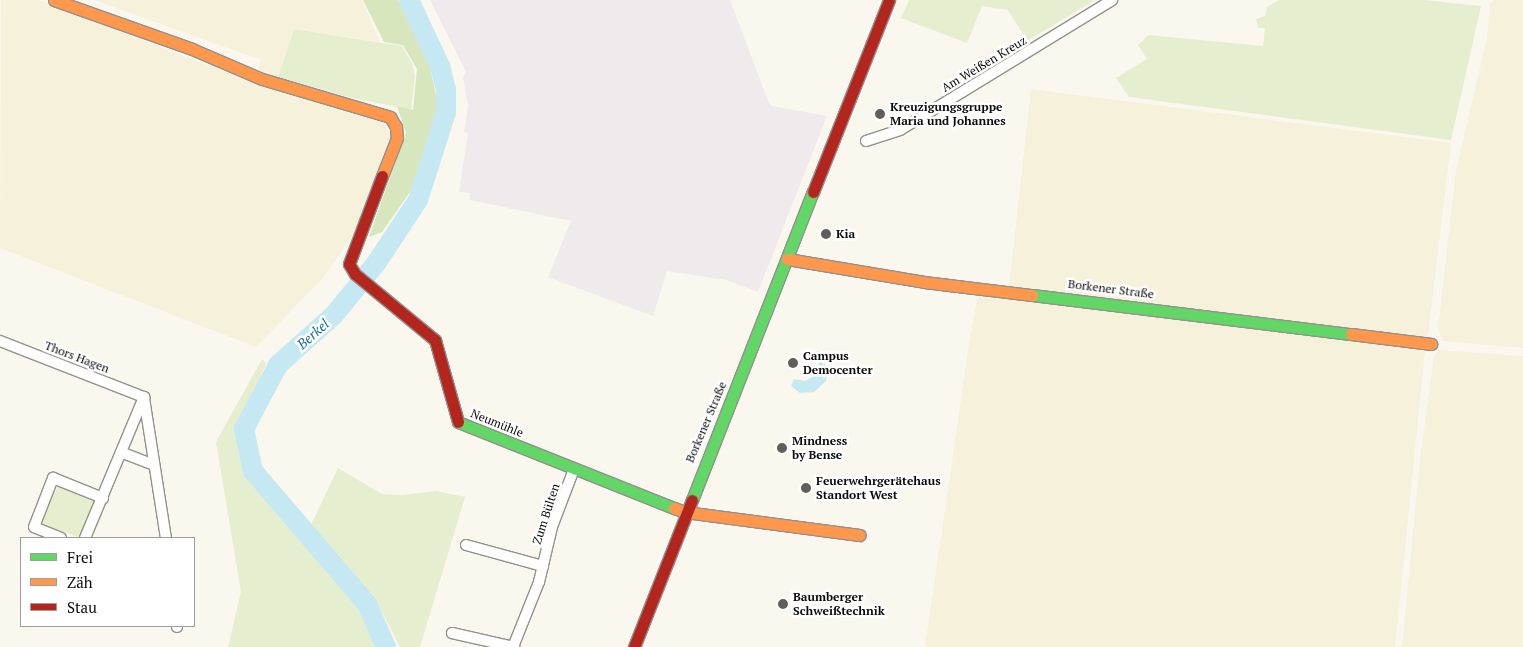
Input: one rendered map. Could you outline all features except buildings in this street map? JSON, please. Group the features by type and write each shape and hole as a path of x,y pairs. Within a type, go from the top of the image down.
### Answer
{"street":[{"name":"Neumühle","path":"54,0 192,49 262,79 390,117 396,127 397,138 352,269 435,340 458,422 685,512"},
{"name":"Borkener Straße","path":"634,647 685,512 889,0"},
{"name":"Am Weißen Kreuz","path":"866,141 900,130 1112,0"},
{"name":"Borkener Straße","path":"787,259 924,282 1431,344"},
{"name":"Thors Hagen","path":"0,341 144,397"},
{"path":"86,537 144,397"},
{"path":"144,397 166,537"},
{"path":"122,453 154,464"},
{"name":"Zum Bülten","path":"452,633 513,647 543,566 552,527 574,469"},
{"path":"59,537 34,527 53,478 103,498"},
{"path":"685,512 858,535"},
{"path":"466,545 543,566"}],"shaded area":[{"path":"1,0 39,0 267,88 366,114 384,123 391,137 353,235 322,279 256,347 0,248"},
{"path":"94,0 362,0 380,42 294,29 278,77 258,70 261,60"},
{"path":"430,0 730,0 768,101 772,106 827,116 758,292 726,280 667,271 653,316 548,277 571,221 470,200 470,193 459,192 468,133 464,132 468,106 463,77 466,72"},
{"path":"1494,0 1523,0 1523,348 1443,341 1438,329 1456,170 1487,38 1490,3"},
{"path":"1031,89 1451,143 1428,335 1423,339 1009,287"},
{"path":"979,291 1421,348 1425,352 1395,647 925,647 970,337"},
{"path":"1438,350 1523,356 1523,647 1402,647 1420,459 1434,356"}],"green space":[{"path":"363,0 398,0 429,63 438,104 435,127 412,189 382,232 369,237 406,133 397,106 413,110 417,69 403,45 384,42"},
{"path":"909,0 1095,0 1027,41 1008,10 982,6 967,43 901,18"},
{"path":"1279,0 1423,0 1481,6 1451,140 1129,97 1116,78 1147,59 1138,45 1148,35 1263,46 1265,28 1258,28 1256,19 1265,16 1267,7"},
{"path":"294,29 402,46 412,63 415,77 411,110 349,97 278,77"},
{"path":"262,359 266,363 241,428 250,475 362,606 382,647 228,647 241,592 216,442"},
{"path":"338,468 382,494 403,495 436,491 465,497 420,647 400,647 383,614 366,591 310,527"},
{"path":"58,486 97,501 81,537 39,523"}],"water":[{"path":"820,351 827,370 826,381 814,392 800,393 791,386 794,379 805,381 813,377 819,365 816,352"}],"waterway":[{"name":"Berkel","path":"386,647 367,604 253,471 244,429 278,365 334,315 377,262 418,200 446,112 446,90 440,66 409,0"}],"traffic: fast":[{"path":"692,500 813,192"},
{"path":"1032,295 1351,334"},
{"path":"458,422 674,508"}],"traffic: slow":[{"path":"54,0 192,49 262,79 390,117 396,127 397,138 382,176"},
{"path":"787,259 924,282 1032,295"},
{"path":"1351,334 1431,344"},
{"path":"674,508 685,512 859,535"}],"traffic: jam":[{"path":"813,192 889,0"},
{"path":"382,176 349,264 355,274 435,340 458,422"},
{"path":"634,647 692,500"}],"place":[{"name":"Kreuzigungsgruppe Maria und Johannes","path":"880,114"},
{"name":"Kia","path":"826,234"},
{"name":"Campus Democenter","path":"793,363"},
{"name":"Mindness by Bense","path":"782,448"},
{"name":"Feuerwehrgerätehaus Standort West","path":"806,488"},
{"name":"Baumberger Schweißtechnik","path":"783,604"}]}
